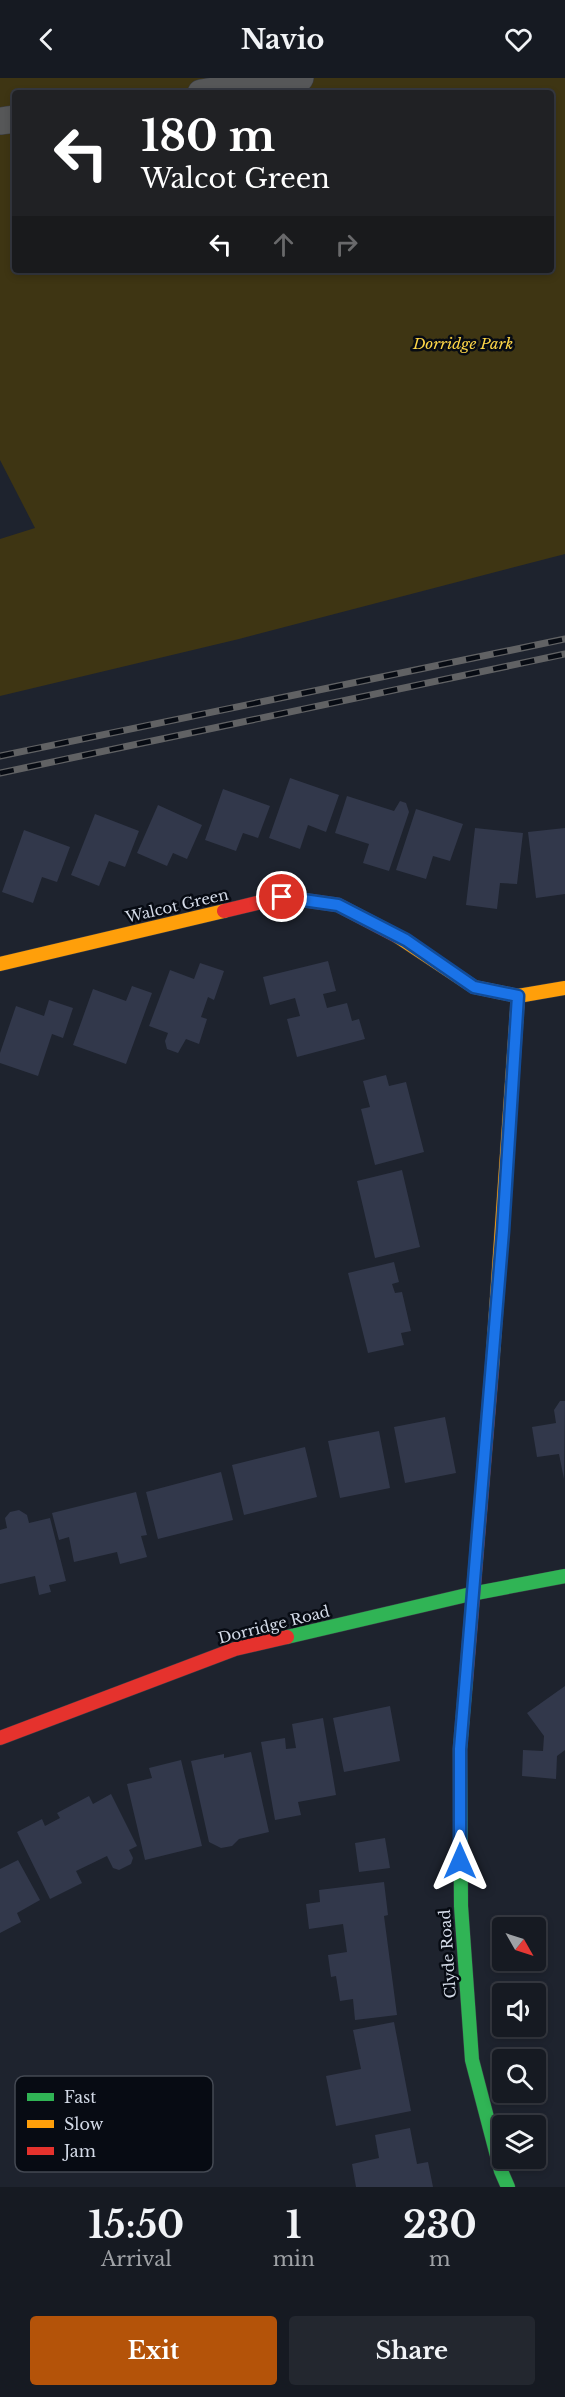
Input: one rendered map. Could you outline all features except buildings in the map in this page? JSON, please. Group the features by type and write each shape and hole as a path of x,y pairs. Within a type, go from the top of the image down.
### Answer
{"street":[{"path":"221,90 300,78"},
{"name":"Walcot Green","path":"0,964 282,897 338,905 406,940 474,987 518,996"},
{"path":"518,996 565,988"},
{"name":"Clyde Road","path":"508,2187 501,2171 472,2060 460,1906 460,1749 471,1594 503,1231 518,996"},
{"name":"Dorridge Road","path":"0,1738 235,1649 471,1594 565,1576"}],"green space":[{"name":"Dorridge Park","path":"0,78 565,78 565,554 239,639 0,696 0,539 35,528 0,460"}],"railway":[{"path":"0,756 565,639"},
{"path":"0,773 565,654"}],"traffic: fast":[{"path":"287,1637 471,1594 565,1576"},
{"path":"466,1680 460,1749 461,1906 472,2060 501,2171 508,2187"}],"traffic: slow":[{"path":"0,964 224,911"},
{"path":"397,936 474,987 518,996 565,988"},
{"path":"492,1368 518,996"}],"traffic: jam":[{"path":"224,911 282,897 338,905 397,936"},
{"path":"466,1680 492,1368"},
{"path":"0,1738 235,1649 287,1637"}],"route":[{"path":"282,897 338,905 406,940 474,987 518,996 503,1231 471,1594 460,1749 460,1861"}]}
